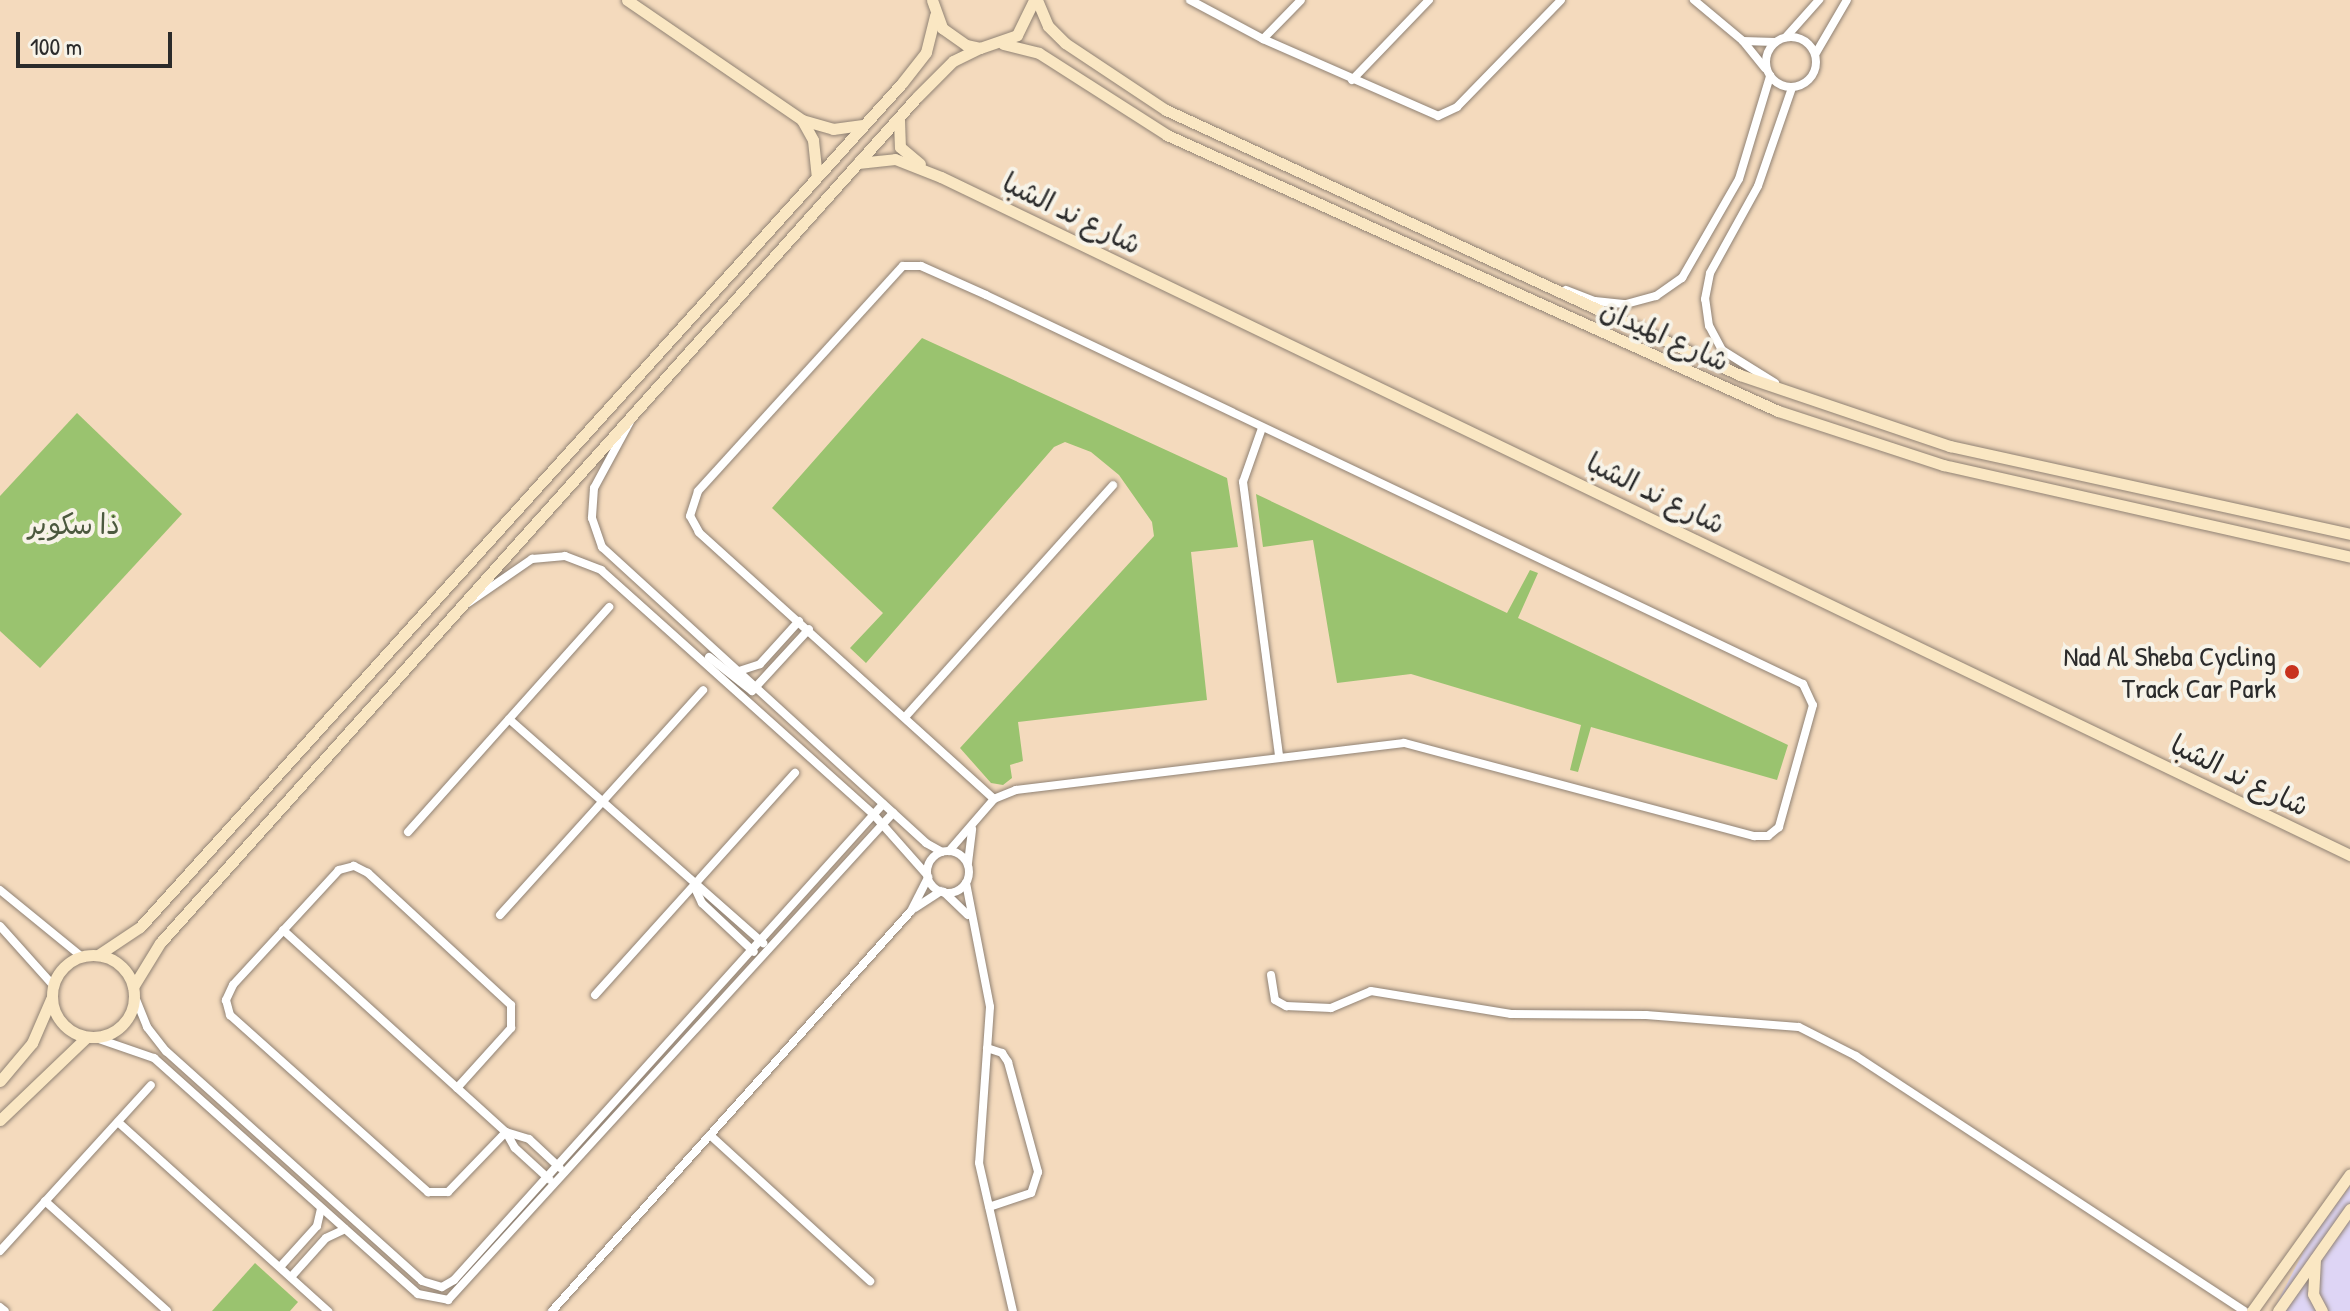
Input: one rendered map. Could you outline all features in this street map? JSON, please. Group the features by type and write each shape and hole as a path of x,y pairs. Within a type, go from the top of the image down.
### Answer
{"street":[{"path":"627,0 802,120 833,129 863,125"},
{"path":"932,0 935,15 953,38 980,48"},
{"path":"0,1120 90,1037 123,1023 133,989 160,943 899,118 953,61 980,48 1003,44 1027,23 1036,0"},
{"name":"شارع الميدان","path":"1036,0 1048,26 1065,43 1166,110 1550,290 1796,396 1950,446 2350,534"},
{"path":"1190,0 1263,39 1432,116 1445,115 1559,1"},
{"path":"1263,39 1301,0"},
{"path":"1352,80 1429,0"},
{"path":"1694,0 1743,41 1769,74 1792,88"},
{"path":"1743,41 1775,42 1786,37 1819,0"},
{"path":"1796,396 1728,356 1712,335 1705,299 1710,273 1758,186 1792,88 1812,77 1815,54 1825,30 1847,0"},
{"path":"98,955 140,927 921,60 935,15"},
{"path":"1786,37 1804,40 1815,54"},
{"path":"1550,290 1626,304 1656,296 1682,278 1739,179 1769,74 1768,52 1775,42"},
{"name":"شارع الميدان","path":"1003,44 1039,53 1167,135 1778,411 1943,465 2350,557"},
{"name":"شارع ند الشبا","path":"899,118 900,147 941,177"},
{"path":"802,120 813,140 817,176"},
{"name":"شارع ند الشبا","path":"858,163 895,159 941,177 2350,855"},
{"path":"552,1311 911,911 928,876 931,860 973,828 994,799 1016,790 1279,755 1415,744 1761,837 1775,832 1782,820 1813,705 1808,690 1796,681 929,269 903,266 689,507 699,532 906,716 994,799"},
{"path":"634,415 596,480 591,507 597,538 631,579 893,813 968,865"},
{"path":"1262,428 1243,482 1279,755"},
{"path":"906,716 1113,485"},
{"path":"460,607 516,565 565,556 609,576 874,815 970,919"},
{"path":"408,832 609,607"},
{"path":"736,672 760,664 799,621"},
{"path":"697,654 706,655 748,691 755,689 809,629"},
{"path":"500,915 703,690"},
{"path":"509,719 694,886 770,949"},
{"path":"595,995 795,773"},
{"path":"0,1081 32,1043 52,998 53,985 63,967 81,956 98,955 116,962 133,989 147,1027 166,1051 426,1284 442,1287 454,1280 883,804"},
{"path":"52,998 62,1024 90,1037 154,1058 418,1294 440,1302 461,1291 893,813"},
{"path":"973,828 966,883 970,919 989,1000 978,1142 989,1207 1013,1311"},
{"path":"457,1088 511,1028 511,1005 362,868 339,870 283,930 226,1000 230,1015 428,1192 448,1192 506,1132"},
{"path":"911,911 942,892 966,883"},
{"path":"694,886 702,903 761,959"},
{"path":"0,890 81,956"},
{"path":"0,926 53,985"},
{"path":"283,930 506,1132 515,1148 556,1186"},
{"path":"1271,975 1273,996 1286,1006 1331,1008 1371,991 1511,1014 1646,1015 1799,1027 1856,1056 2244,1311"},
{"path":"987,1048 1002,1053 1008,1062 1038,1172 1031,1193 989,1207"},
{"path":"0,1251 151,1085"},
{"path":"118,1122 328,1311"},
{"path":"506,1132 525,1137 567,1174"},
{"path":"710,1135 870,1281"},
{"path":"2252,1311 2350,1174"},
{"path":"45,1201 167,1311"},
{"path":"280,1267 317,1226 321,1208"},
{"path":"2278,1311 2316,1253 2350,1209"},
{"path":"291,1277 326,1238 345,1229"},
{"path":"2316,1253 2313,1294 2322,1311"},
{"path":"0,1307 5,1311"}],"shaded area":[{"path":"2350,1186 2350,1311 2273,1311 2311,1237"}],"green space":[{"path":"922,338 1227,478 1238,547 1191,552 1207,700 1018,722 1023,761 1010,765 1012,778 1003,785 991,783 960,748 1154,536 1152,522 1119,475 1091,452 1065,442 1054,447 866,663 850,648 883,613 772,508"},
{"name":"ذا سكوير","path":"77,413 182,514 40,668 0,631 0,496"},
{"path":"1256,494 1507,613 1530,570 1538,573 1518,618 1788,745 1777,780 1591,727 1578,772 1570,770 1581,725 1411,674 1337,683 1313,540 1263,547"},
{"path":"255,1263 298,1302 290,1311 212,1311"}],"place":[{"name":"Nad Al Sheba Cycling Track Car Park","path":"2292,672"}]}
